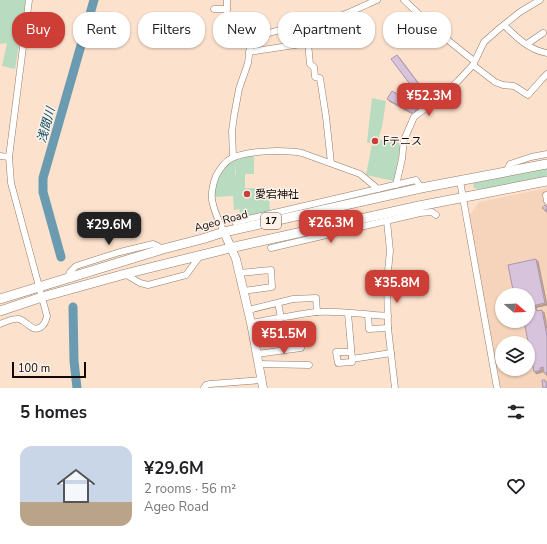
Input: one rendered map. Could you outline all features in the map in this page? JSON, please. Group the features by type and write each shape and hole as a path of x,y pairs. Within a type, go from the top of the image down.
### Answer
{"highway":[{"name":"Ageo Road","path":"0,299 163,249 202,239 258,220 547,164"},
{"name":"17","path":"0,311 42,297 125,274 295,232 419,210 463,197 547,180"}],"main road":[{"path":"224,232 230,248 236,258 251,323 262,384"}],"street":[{"path":"0,324 17,319 24,321 33,328 38,329 43,326 47,316 11,183 9,157 29,0"},
{"path":"227,0 227,12"},
{"path":"270,32 327,21 376,0"},
{"path":"404,0 495,82 514,86 528,95 547,74"},
{"path":"396,185 402,160 404,140 414,117 443,95 458,81 473,63 484,42 504,25 540,0"},
{"path":"214,9 227,8"},
{"path":"504,25 520,41 547,53"},
{"path":"527,44 543,33"},
{"path":"270,46 308,43 310,64 314,67 316,77 320,78 331,163"},
{"path":"233,157 232,131 234,116 239,89 248,63 250,48"},
{"path":"224,232 215,211 212,199 213,184 221,168 233,157 257,152 294,152 331,163 360,174 378,188"},
{"path":"506,172 510,164 531,157 547,154"},
{"path":"0,156 9,157"},
{"path":"235,222 258,220 378,188 416,180 421,188"},
{"path":"460,181 496,388"},
{"path":"272,248 387,221 419,210 432,212 436,215"},
{"path":"387,221 390,251 388,281 388,328 395,388"},
{"path":"295,232 303,241"},
{"path":"125,274 140,283 148,285 186,275 200,256"},
{"path":"239,273 271,270 272,287 243,291"},
{"path":"248,310 293,299 316,298 317,312"},
{"path":"278,303 281,318"},
{"path":"251,323 317,312 355,312 368,315 388,316"},
{"path":"348,313 352,359"},
{"path":"368,315 369,329 388,328"},
{"path":"257,354 301,348"},
{"path":"351,352 336,352 338,363 352,362 352,359 391,353"},
{"path":"259,364 309,365"},
{"path":"204,388 206,385 210,384 262,384"}],"shaded area":[{"path":"547,188 547,388 499,388 497,376 535,376 535,336 495,336 495,365 469,216 479,202"}],"green space":[{"path":"0,0 25,0 24,12 12,12 12,48 18,48 15,69 2,66 7,43 0,44"},
{"name":"Fテニス","path":"372,98 386,101 382,127 378,139 387,142 401,143 394,181 366,175 372,144 367,142"},
{"path":"254,155 254,174 245,174 245,188 258,188 258,196 269,194 270,211 242,219 239,209 234,210 233,196 214,197 217,179 224,167 236,160"},
{"path":"547,167 547,178 479,189 474,188 473,183 479,181"}],"building":[{"path":"397,55 418,83 426,103 420,105 414,114 387,99 392,91 414,104 417,99 412,87 391,59"},
{"path":"545,205 547,207 546,211 542,208"},
{"path":"536,259 545,303 535,305 535,288 513,288 508,265"},
{"path":"535,308 537,311 542,310 547,336 547,373 544,373 543,367 540,368 541,370 535,372 535,336 527,336 525,328 535,328"},
{"path":"542,380 547,382 546,388 543,388"}],"waterway":[{"name":"浅間川","path":"61,257 43,192 43,178 94,0"},
{"name":"浅間川","path":"73,307 74,361 77,388"}],"place":[{"name":"Fテニス","path":"375,141"},
{"name":"愛宕神社","path":"247,194"}]}
